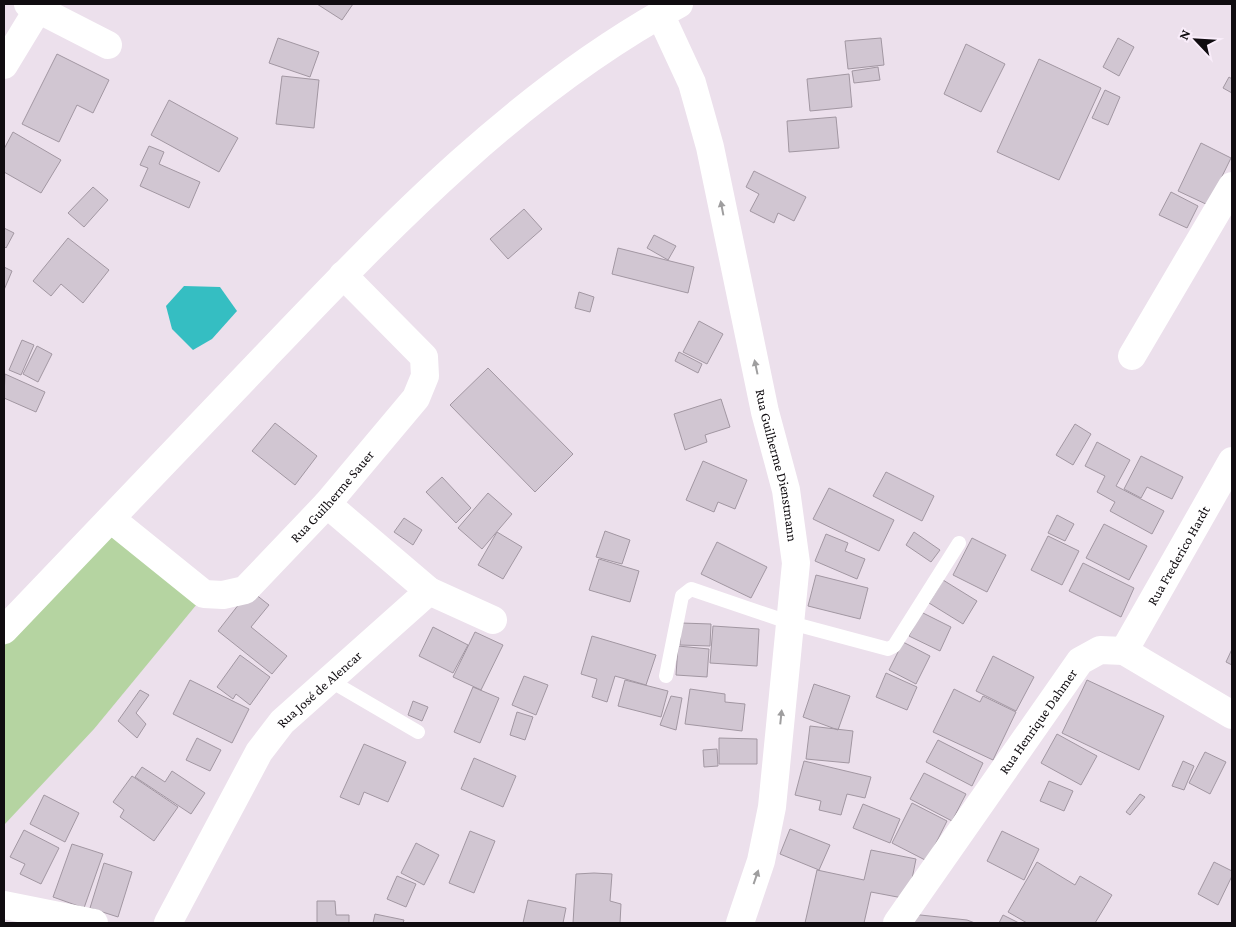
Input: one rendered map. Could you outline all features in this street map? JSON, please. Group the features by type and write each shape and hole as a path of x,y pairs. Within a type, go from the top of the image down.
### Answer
{"street":[{"path":"4,65 33,6 108,45"},
{"path":"4,630 343,275 437,182 567,74 664,7"},
{"name":"Rua Guilherme Dienstmann","path":"664,7 692,83 710,146 765,412 786,490 796,563 772,807 761,861 740,923"},
{"path":"1132,356 1232,186"},
{"name":"Rua Guilherme Sauer","path":"111,519 204,594 223,596 245,590 327,504 416,398 425,376 424,357 343,275"},
{"name":"Rua Frederico Hardt","path":"1124,651 1232,461"},
{"path":"327,504 429,591 493,620"},
{"name":"Rua José de Alencar","path":"168,923 260,752 282,722 429,591"},
{"name":"Rua Henrique Dahmer","path":"897,923 1080,661 1100,650 1124,651 1232,715"},
{"path":"4,905 94,923"}],"lane":[{"path":"666,676 682,596 686,591 692,589 791,623 888,649 894,646 958,543"},
{"path":"329,680 418,732"}],"green space":[{"path":"116,527 197,604 94,729 4,825 4,646"}],"water":[{"path":"184,286 220,287 237,311 212,339 193,350 172,329 166,306"}],"building":[{"path":"317,4 353,4 342,20"},
{"path":"278,38 319,52 310,77 269,63"},
{"path":"881,38 884,65 848,69 845,41"},
{"path":"1118,38 1134,47 1119,76 1103,67"},
{"path":"966,44 1005,64 981,112 944,94"},
{"path":"57,54 109,80 93,113 77,105 59,142 22,124"},
{"path":"1039,59 1101,88 1059,180 997,152"},
{"path":"878,67 880,80 854,83 852,71"},
{"path":"849,74 852,107 810,111 807,79"},
{"path":"282,76 319,80 314,128 276,124"},
{"path":"1229,77 1232,79 1232,93 1223,88"},
{"path":"1105,90 1120,97 1108,125 1092,118"},
{"path":"169,100 238,138 219,172 151,135"},
{"path":"836,117 839,148 789,152 787,121"},
{"path":"13,132 61,160 41,193 4,172 4,149"},
{"path":"1201,143 1231,158 1208,205 1178,191"},
{"path":"149,146 164,152 159,164 200,182 189,208 140,186 148,168 140,165"},
{"path":"754,171 806,197 794,221 778,213 774,223 750,211 759,194 746,187"},
{"path":"93,187 108,200 84,227 68,213"},
{"path":"1171,192 1198,206 1187,228 1159,215"},
{"path":"524,209 542,229 508,259 490,239"},
{"path":"4,228 14,233 6,248 4,246"},
{"path":"654,235 676,246 668,260 647,248"},
{"path":"68,238 109,270 83,303 61,284 51,296 33,281"},
{"path":"618,248 694,267 688,293 612,274"},
{"path":"4,267 12,271 4,290"},
{"path":"579,292 594,297 590,312 575,308"},
{"path":"699,321 723,334 707,364 683,352"},
{"path":"22,340 34,345 21,375 9,370"},
{"path":"37,346 52,354 38,382 23,374"},
{"path":"679,352 702,364 698,373 675,361"},
{"path":"488,368 573,454 535,492 450,405"},
{"path":"5,374 45,392 36,412 4,398"},
{"path":"721,399 730,427 705,435 707,442 685,450 674,414"},
{"path":"275,423 317,456 295,485 252,451"},
{"path":"1075,424 1091,434 1073,465 1056,455"},
{"path":"1097,442 1130,460 1116,486 1164,511 1152,534 1110,511 1115,502 1097,492 1105,476 1085,466"},
{"path":"1141,456 1183,477 1172,499 1147,487 1141,498 1124,489"},
{"path":"703,461 747,480 735,509 718,502 714,512 686,500"},
{"path":"886,472 934,496 922,521 873,496"},
{"path":"442,477 471,508 456,523 426,492"},
{"path":"829,488 894,520 879,551 813,519"},
{"path":"488,493 512,514 482,549 458,528"},
{"path":"1057,515 1074,524 1065,541 1048,533"},
{"path":"404,518 422,530 413,545 394,532"},
{"path":"1104,524 1147,546 1129,580 1086,558"},
{"path":"605,531 630,540 622,564 596,557"},
{"path":"497,532 522,547 503,579 478,565"},
{"path":"914,532 940,550 931,562 906,545"},
{"path":"826,534 848,543 845,551 865,559 857,579 815,561"},
{"path":"1048,536 1079,551 1062,585 1031,570"},
{"path":"972,538 1006,555 987,592 953,575"},
{"path":"717,542 767,567 751,598 701,574"},
{"path":"599,559 639,571 630,602 589,590"},
{"path":"1083,563 1134,588 1121,617 1069,591"},
{"path":"816,575 868,588 860,619 808,606"},
{"path":"943,580 977,601 963,624 929,603"},
{"path":"250,590 269,605 251,627 287,656 272,674 218,631"},
{"path":"921,612 951,627 940,651 909,636"},
{"path":"681,623 711,624 710,646 680,645"},
{"path":"713,626 759,629 757,666 710,663"},
{"path":"433,627 468,645 453,673 419,656"},
{"path":"475,632 503,645 481,690 453,677"},
{"path":"592,636 656,655 646,685 615,676 607,702 592,697 597,679 581,674"},
{"path":"903,642 930,656 916,684 889,670"},
{"path":"678,646 709,649 707,677 676,675"},
{"path":"1232,649 1232,665 1226,662"},
{"path":"240,655 270,677 250,705 236,694 233,699 217,687"},
{"path":"993,656 1034,677 1016,711 976,691"},
{"path":"886,673 917,687 907,710 876,697"},
{"path":"524,676 548,685 536,715 512,705"},
{"path":"190,680 249,709 232,743 173,714"},
{"path":"625,680 668,691 661,717 618,706"},
{"path":"1087,680 1164,716 1139,770 1062,733"},
{"path":"814,684 850,696 838,730 803,717"},
{"path":"473,687 499,698 480,743 454,732"},
{"path":"690,689 725,694 725,702 745,704 742,731 685,724"},
{"path":"954,689 980,702 983,696 1016,712 993,760 933,732"},
{"path":"140,690 149,695 136,713 146,724 137,738 118,721"},
{"path":"671,696 682,698 676,730 660,725"},
{"path":"413,701 428,707 422,721 408,715"},
{"path":"517,712 533,717 525,740 510,735"},
{"path":"810,726 853,731 849,763 806,759"},
{"path":"1057,734 1097,756 1081,785 1041,763"},
{"path":"197,738 221,750 210,771 186,760"},
{"path":"719,738 757,739 757,764 719,764"},
{"path":"938,740 983,763 972,786 926,762"},
{"path":"364,744 406,762 388,802 364,792 359,805 340,797"},
{"path":"717,749 718,766 704,767 703,750"},
{"path":"1205,752 1226,762 1210,794 1189,783"},
{"path":"474,758 516,776 503,807 461,789"},
{"path":"804,761 871,777 865,798 847,794 841,815 819,810 821,801 795,795"},
{"path":"1183,761 1194,766 1184,790 1172,786"},
{"path":"142,767 165,782 172,771 205,793 191,814 135,777"},
{"path":"924,773 966,794 952,821 910,799"},
{"path":"132,776 178,807 154,841 120,817 124,810 113,802"},
{"path":"1049,781 1073,791 1064,811 1040,801"},
{"path":"1140,794 1145,797 1130,815 1126,812"},
{"path":"44,795 79,813 65,842 30,824"},
{"path":"912,803 947,821 927,861 892,843"},
{"path":"863,804 900,819 890,843 853,828"},
{"path":"790,829 830,845 819,870 780,854"},
{"path":"24,830 59,848 41,884 20,874 25,864 10,857"},
{"path":"470,831 495,841 474,893 449,883"},
{"path":"1002,831 1039,849 1024,880 987,861"},
{"path":"416,843 439,855 424,885 401,873"},
{"path":"72,844 103,854 84,908 53,897"},
{"path":"871,850 916,859 908,899 871,892 864,923 805,923 817,870 864,880"},
{"path":"1037,862 1075,885 1080,876 1112,895 1095,923 1027,923 1008,912"},
{"path":"1214,862 1232,871 1232,876 1218,905 1198,894"},
{"path":"104,863 132,872 118,917 90,908"},
{"path":"576,874 612,874 610,901 621,904 620,923 573,923"},
{"path":"397,876 416,884 406,907 387,899"},
{"path":"528,900 566,908 563,923 523,923"},
{"path":"317,901 335,901 336,915 349,915 349,923 317,923"},
{"path":"375,914 404,920 403,923 373,923"},
{"path":"911,914 967,920 975,923 908,923"},
{"path":"1003,915 1019,923 999,923"}]}
